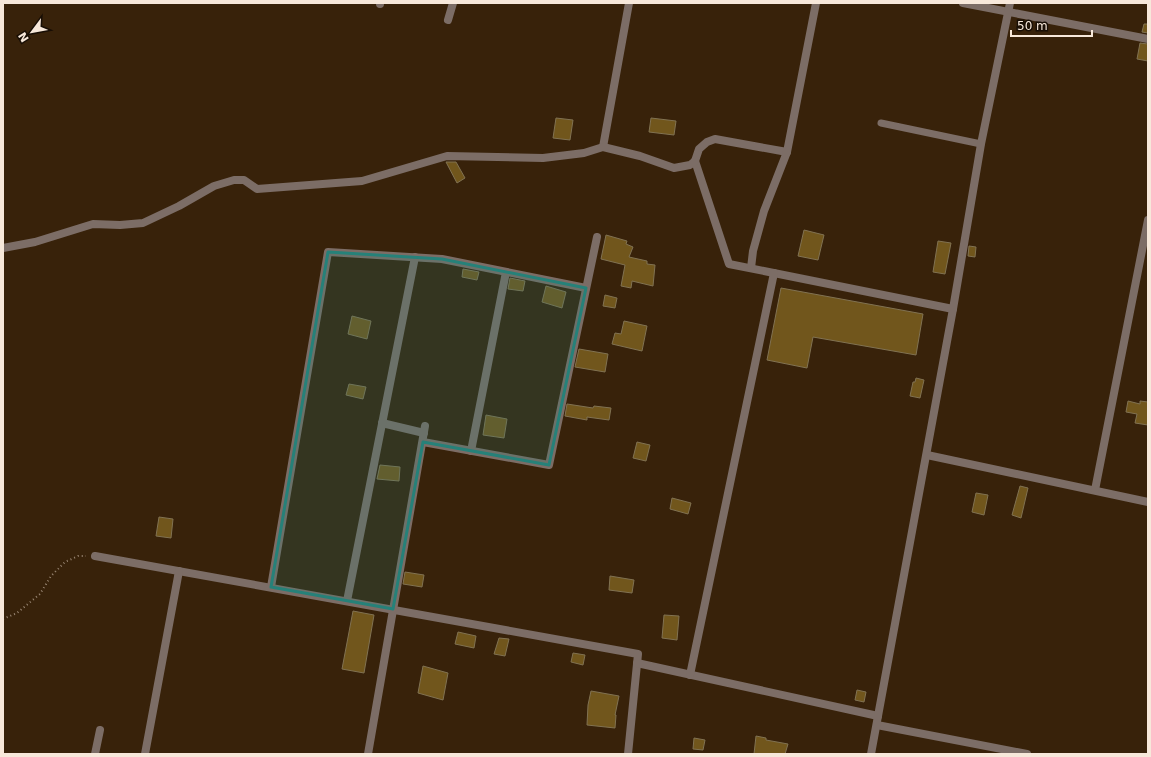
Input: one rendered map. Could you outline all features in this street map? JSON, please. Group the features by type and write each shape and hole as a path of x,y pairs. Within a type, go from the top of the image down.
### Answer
{"street":[{"path":"448,20 453,3"},
{"path":"602,147 629,3"},
{"path":"751,268 753,251 764,211 787,152 816,3"},
{"path":"963,3 1148,39"},
{"path":"871,754 954,309 981,144 1010,3"},
{"path":"3,248 35,242 93,224 120,226 142,223 178,206 214,186 234,180 244,180 257,190 362,181 447,156 543,158 584,153 602,147 640,156 674,168 690,165 695,160 699,149 707,142 715,139 787,152"},
{"path":"695,160 729,264 954,309"},
{"path":"1095,490 1148,220"},
{"path":"423,442 549,465 597,237"},
{"path":"271,588 328,252 442,259 586,288"},
{"path":"347,601 415,257"},
{"path":"471,451 506,272"},
{"path":"690,675 774,273"},
{"path":"368,754 425,430 382,423"},
{"path":"927,455 1148,502"},
{"path":"96,556 638,654 628,754"},
{"path":"145,754 179,571"},
{"path":"637,663 878,716"},
{"path":"877,725 1027,754"},
{"path":"95,754 100,730"}],"lane":[{"path":"881,123 981,144"}],"path":[{"path":"3,619 17,613 40,594 51,576 65,562 78,556 96,556"}],"highlighted area":[{"path":"328,252 442,259 586,288 549,465 423,442 393,609 271,587"}],"building":[{"path":"1144,24 1148,24 1148,33 1142,32"},
{"path":"1140,43 1148,44 1148,61 1137,59"},
{"path":"556,118 573,120 570,140 553,138"},
{"path":"651,118 676,121 674,135 649,132"},
{"path":"446,162 456,162 465,178 457,183"},
{"path":"804,230 824,235 818,260 798,256"},
{"path":"606,235 627,241 626,244 633,247 629,257 647,261 647,264 655,265 653,286 632,281 631,288 621,286 625,265 601,259"},
{"path":"938,241 951,243 945,274 933,272"},
{"path":"969,246 976,247 975,257 968,256"},
{"path":"463,269 479,272 477,280 462,277"},
{"path":"510,278 525,281 523,291 508,289"},
{"path":"546,286 566,292 562,308 542,302"},
{"path":"781,288 923,314 916,355 813,337 807,368 767,360"},
{"path":"605,295 617,298 615,308 603,306"},
{"path":"352,316 371,321 367,339 348,334"},
{"path":"624,321 647,326 642,351 612,344 615,333 621,334"},
{"path":"579,349 608,354 605,372 575,367"},
{"path":"916,378 924,380 920,398 910,396 913,382 915,382"},
{"path":"349,384 366,387 363,399 346,395"},
{"path":"1128,401 1140,404 1140,401 1148,402 1148,425 1135,423 1137,414 1126,412"},
{"path":"567,404 593,408 594,406 611,408 609,420 587,417 587,420 565,416"},
{"path":"486,415 507,419 504,438 483,435"},
{"path":"637,442 650,445 646,461 633,458"},
{"path":"380,465 400,467 399,481 377,479"},
{"path":"1020,486 1028,488 1021,518 1012,515"},
{"path":"976,493 988,495 984,515 972,512"},
{"path":"672,498 691,503 688,514 670,509"},
{"path":"159,517 173,519 171,538 156,536"},
{"path":"405,572 424,575 422,587 403,584"},
{"path":"610,576 634,580 632,593 609,590"},
{"path":"353,611 374,615 364,673 342,669"},
{"path":"664,615 679,616 677,640 662,638"},
{"path":"458,632 476,636 474,648 455,644"},
{"path":"499,638 509,639 505,656 494,654"},
{"path":"573,653 585,655 583,665 571,662"},
{"path":"423,666 448,673 443,700 418,693"},
{"path":"857,690 866,692 864,702 855,700"},
{"path":"591,691 619,696 615,715 615,728 587,725 588,705"},
{"path":"756,736 766,738 766,740 788,744 785,754 754,754"},
{"path":"694,738 705,740 703,750 693,749"}]}
